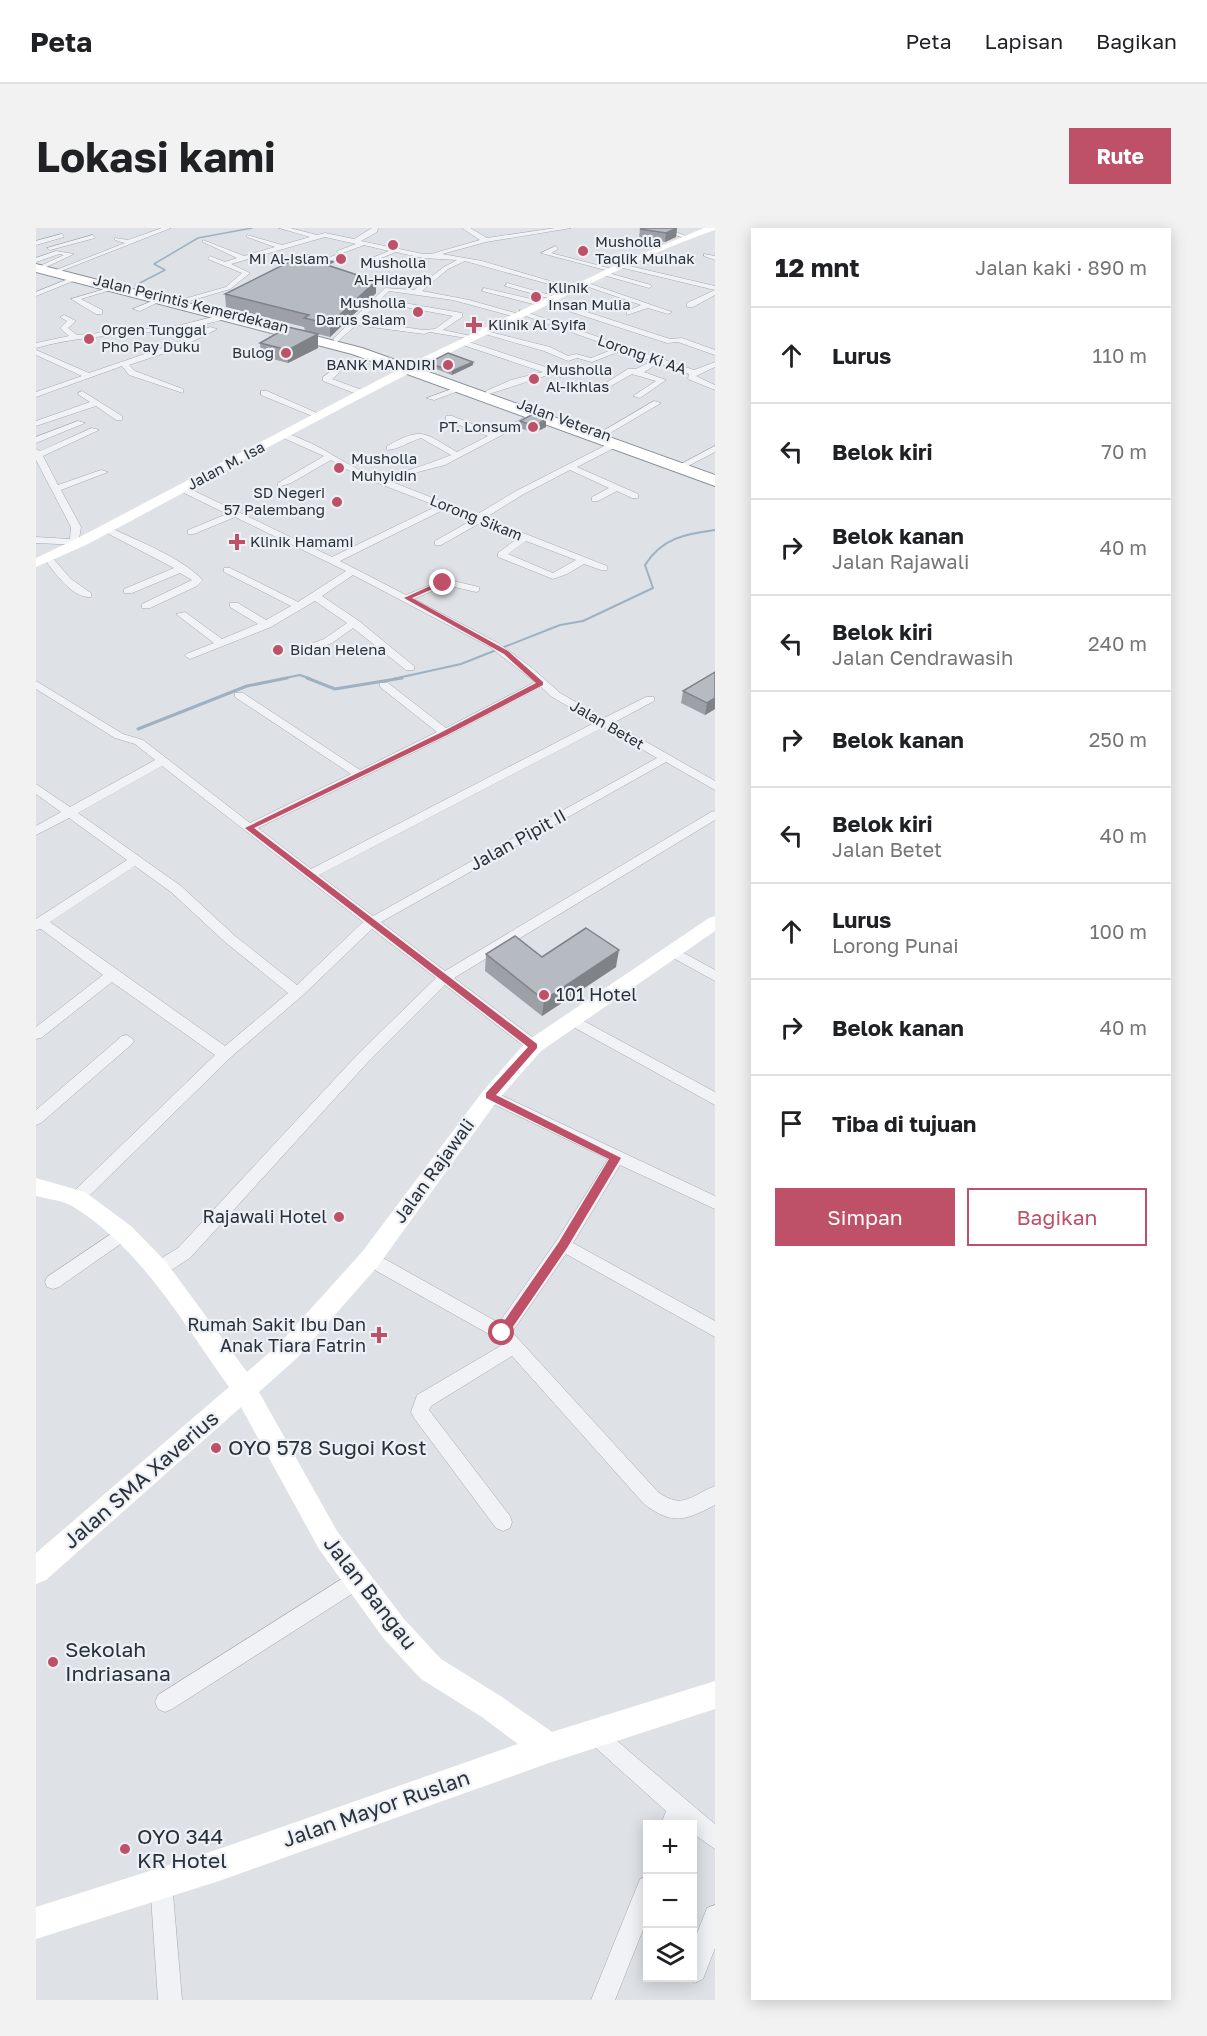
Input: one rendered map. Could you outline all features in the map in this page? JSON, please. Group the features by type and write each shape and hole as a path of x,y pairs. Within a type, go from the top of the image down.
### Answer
{"highway":[{"path":"44,267 159,300 360,349 385,360 411,367"},
{"name":"Jalan Perintis Kemerdekaan","path":"44,267 336,341 411,367"},
{"path":"385,360 393,369 392,377"},
{"name":"Jalan Veteran","path":"411,367 536,415 715,475"},
{"name":"Jalan Veteran","path":"411,367 489,393 715,481"}],"street":[{"path":"44,267 130,243 128,242 168,228"},
{"path":"282,228 424,256 486,240 568,228"},
{"path":"225,264 320,236 335,228"},
{"path":"355,241 371,235 375,232 375,228"},
{"path":"465,228 486,240"},
{"path":"659,228 686,237"},
{"name":"Jalan M. Isa","path":"42,560 183,489 467,339 665,246 713,228"},
{"path":"36,243 78,232"},
{"path":"249,236 283,248"},
{"path":"36,253 93,237"},
{"path":"117,239 128,242"},
{"path":"205,241 244,259"},
{"path":"647,242 665,246"},
{"path":"327,260 342,255 339,252 364,243"},
{"path":"555,248 543,253 649,286"},
{"path":"371,260 396,250"},
{"path":"264,253 272,256"},
{"path":"434,254 496,267 548,284 574,289"},
{"path":"706,255 715,258"},
{"path":"183,302 228,288 247,273 210,258"},
{"path":"414,291 446,268 462,260"},
{"path":"418,263 428,265"},
{"path":"437,266 446,268"},
{"path":"609,272 640,290"},
{"path":"609,272 715,290"},
{"path":"36,294 76,278"},
{"path":"585,284 668,312"},
{"path":"507,285 547,301 670,341 679,340 715,353"},
{"path":"99,312 75,299 114,288"},
{"name":"Lorong Ki AA","path":"375,300 385,290 414,291 520,314 693,373 691,377 715,388"},
{"path":"484,290 547,301"},
{"path":"690,305 715,290"},
{"path":"137,309 159,300"},
{"path":"336,341 375,300 413,304 459,315 437,331"},
{"path":"630,313 648,305"},
{"path":"64,317 72,321 64,328 75,337"},
{"path":"38,338 48,340 189,328 230,318"},
{"path":"38,391 182,344 230,318"},
{"path":"354,322 424,333 430,330 437,331 467,339 561,375"},
{"path":"626,334 653,323"},
{"path":"482,332 539,346 569,359 576,356 592,360 622,348"},
{"path":"91,336 99,344"},
{"path":"606,343 616,339"},
{"path":"36,346 48,340"},
{"path":"36,352 89,376"},
{"path":"637,372 657,361"},
{"path":"127,362 125,367 132,373 180,391"},
{"path":"693,373 715,364"},
{"path":"604,388 632,371 662,380 637,396"},
{"path":"336,372 326,380 362,393"},
{"path":"489,393 514,382 550,372"},
{"path":"431,398 463,388"},
{"path":"81,393 119,418"},
{"path":"264,393 320,416"},
{"path":"36,424 96,403"},
{"path":"438,543 570,467 657,403"},
{"path":"379,480 436,465 536,415"},
{"path":"450,418 495,436"},
{"path":"36,440 81,423"},
{"path":"36,540 78,542 76,526 37,453 95,430"},
{"name":"Lorong Sikam","path":"284,435 332,456 354,470 604,568"},
{"path":"390,448 406,439 422,435 457,455"},
{"path":"685,464 715,449"},
{"path":"281,485 303,474 307,468 332,456"},
{"path":"570,467 635,496"},
{"path":"56,489 104,472"},
{"path":"595,499 616,488"},
{"name":"Jalan Betet","path":"183,489 407,598 494,645 541,683 602,723 715,786"},
{"path":"332,561 446,506"},
{"path":"191,532 235,514"},
{"path":"106,529 183,568 197,579 197,582 146,606"},
{"path":"525,537 501,555 553,576 583,560"},
{"path":"42,560 87,595"},
{"path":"128,591 183,568"},
{"path":"227,570 300,607"},
{"path":"190,657 267,625 316,597 353,571"},
{"path":"407,598 445,582 476,589"},
{"path":"316,597 355,623 381,648 410,668"},
{"path":"234,605 267,625"},
{"path":"181,614 222,644"},
{"path":"294,654 328,641 343,628 355,623"},
{"path":"249,828 445,733 541,683"},
{"path":"36,684 119,736 139,742 370,923 445,977 534,1046"},
{"path":"384,685 445,733"},
{"path":"36,697 47,691"},
{"path":"239,695 359,774"},
{"path":"309,875 650,699"},
{"name":"Jalan Pipit II","path":"77,1198 225,1054 297,993 370,923 665,758"},
{"path":"36,831 163,761"},
{"path":"36,788 176,889 230,939 297,993"},
{"path":"158,1269 184,1252 363,1058 445,977 715,815"},
{"path":"135,860 39,924 225,1054"},
{"name":"Jalan Rajawali","path":"238,1393 288,1351 370,1259 490,1096 534,1046 715,922"},
{"path":"671,951 715,976"},
{"path":"36,1034 112,975"},
{"path":"571,1020 714,1098"},
{"path":"36,1119 127,1040"},
{"path":"490,1096 616,1158 715,1203"},
{"path":"503,1522 420,1412 421,1405 423,1401 508,1340 616,1158"},
{"name":"Jalan Bangau","path":"36,1187 77,1198 123,1233 158,1269 238,1393 328,1540 394,1629 431,1669 492,1707 549,1748"},
{"path":"53,1282 123,1233"},
{"path":"563,1245 715,1330"},
{"path":"370,1259 508,1340 651,1498 664,1509 671,1512 680,1511 715,1495"},
{"name":"Jalan SMA Xaverius","path":"36,1571 238,1393"},
{"path":"165,1702 356,1580"},
{"name":"Jalan Mayor Ruslan","path":"36,1923 230,1861 549,1748 715,1695"},
{"path":"595,1734 675,1816 715,1838"},
{"path":"161,1882 170,2000"},
{"path":"603,2000 643,1900"},
{"path":"697,1966 715,1916"}],"building":[{"path":"677,228 666,233 640,229"},
{"path":"308,255 333,262 327,265 376,281 330,324 304,318 309,315 225,294 293,260"},
{"path":"288,327 318,334 288,350 260,343"},
{"name":"BANK MANDIRI","path":"448,353 473,362 452,371 428,363"},
{"path":"533,414 546,419 535,426 520,421"},
{"path":"715,672 715,698 707,703 683,691"},
{"path":"586,928 619,950 544,1000 486,954 515,936 542,957"}],"waterway":[{"path":"136,285 165,270 154,264 198,238 252,228"},
{"path":"393,679 461,664 560,625 583,621 653,588 645,565 667,543 694,533 715,530"},
{"path":"280,679 300,675 311,679"},
{"path":"138,729 247,686 287,678"},
{"path":"307,678 335,689 402,678"}],"place":[{"name":"Musholla Al-Hidayah","path":"393,245"},
{"name":"Musholla Taqlik Mulhak","path":"583,251"},
{"name":"MI Al-Islam","path":"341,259"},
{"name":"Klinik Insan Mulia","path":"536,297"},
{"name":"Musholla Darus Salam","path":"418,312"},
{"name":"Klinik Al Syifa","path":"474,325"},
{"name":"Orgen Tunggal Pho Pay Duku","path":"89,339"},
{"name":"Bulog","path":"286,353"},
{"name":"BANK MANDIRI","path":"448,365"},
{"name":"Musholla Al-Ikhlas","path":"534,379"},
{"name":"PT. Lonsum","path":"533,427"},
{"name":"Musholla Muhyidin","path":"339,468"},
{"name":"SD Negeri 57 Palembang","path":"337,502"},
{"name":"Klinik Hamami","path":"237,542"},
{"name":"Bidan Helena","path":"278,650"},
{"name":"101 Hotel","path":"544,995"},
{"name":"Rajawali Hotel","path":"339,1217"},
{"name":"Rumah Sakit Ibu Dan Anak Tiara Fatrin","path":"379,1335"},
{"name":"OYO 578 Sugoi Kost","path":"216,1448"},
{"name":"Sekolah Indriasana","path":"53,1662"},
{"name":"OYO 344 KR Hotel","path":"125,1849"}],"route":[{"path":"443,583 407,598 494,645 528,670 541,683 445,733 249,828 370,923 445,977 534,1046 490,1096 616,1158 563,1245 502,1333"}]}
